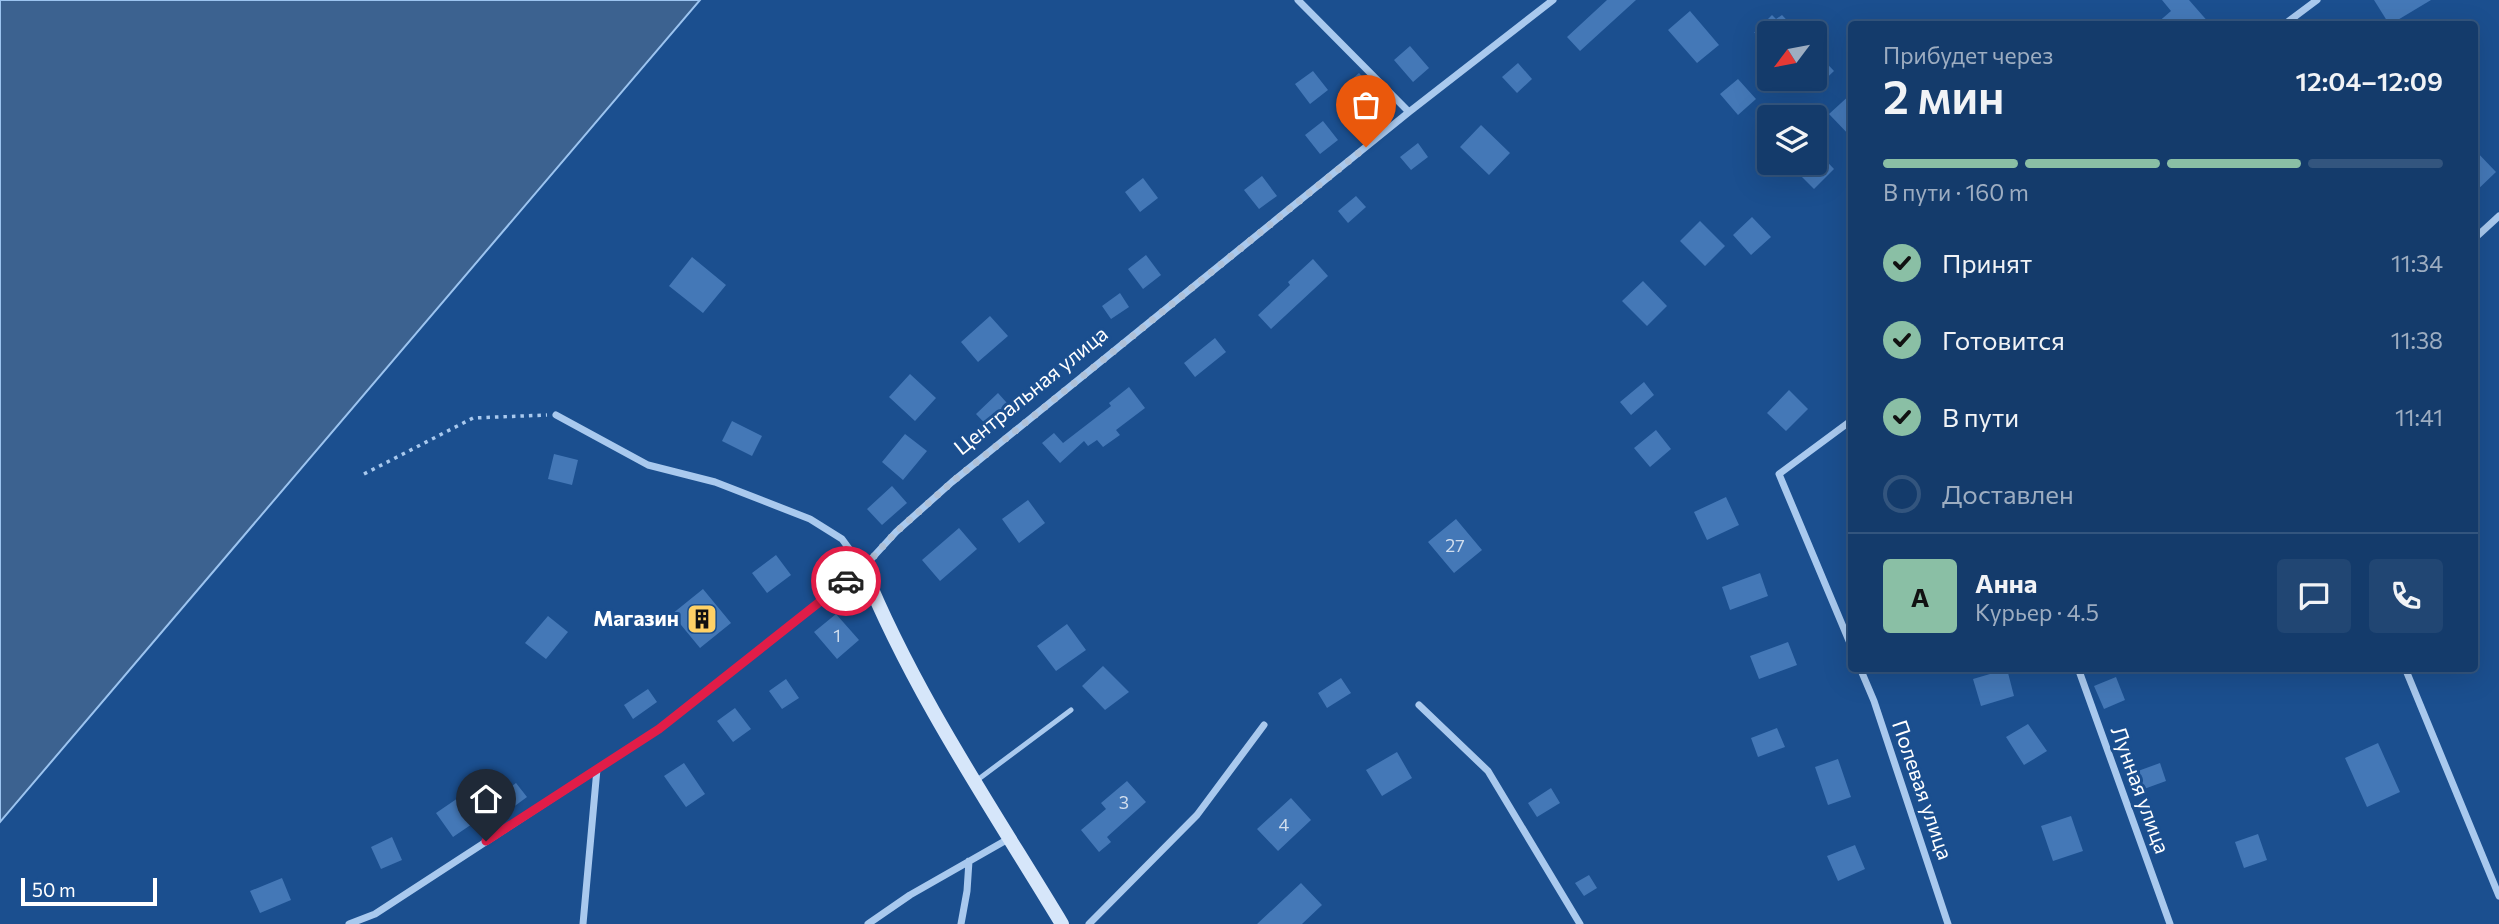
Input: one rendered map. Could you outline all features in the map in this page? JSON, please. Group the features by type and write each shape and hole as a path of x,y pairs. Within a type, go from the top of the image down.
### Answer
{"street":[{"path":"1298,0 1409,112"},
{"name":"Центральная улица","path":"349,924 375,914 659,729 863,568 896,532 952,482 1409,112 1553,0"},
{"path":"2289,21 2317,0"},
{"path":"2478,235 2499,216"},
{"path":"556,415 648,465 715,482 810,519 842,538 863,568 879,607 933,712 1062,924"},
{"path":"1848,423 1779,474 1848,638"},
{"name":"Полевая улица","path":"1862,672 1874,701 1948,924"},
{"name":"Лунная улица","path":"2079,672 2170,924"},
{"path":"2407,672 2499,896"},
{"path":"1419,705 1488,771 1580,924"},
{"path":"1088,924 1197,815 1264,725"},
{"path":"583,924 597,769"},
{"path":"868,924 910,895 1010,838"},
{"path":"961,924 969,861"}],"lane":[{"path":"976,781 1071,710"}],"path":[{"path":"365,474 473,418 556,415"}],"water":[{"path":"0,0 700,0 0,822"}],"building":[{"path":"1607,0 1636,0 1580,51 1567,37"},
{"path":"2162,0 2189,0 2207,21 2159,21 2171,11"},
{"path":"2374,0 2431,0 2396,21 2387,21"},
{"path":"1690,11 1719,45 1697,63 1668,30"},
{"path":"1772,15 1776,19 1782,15 1788,21 1766,21"},
{"path":"1410,46 1429,68 1413,82 1394,60"},
{"path":"1518,63 1532,79 1517,93 1502,77"},
{"path":"1827,64 1834,71 1827,78"},
{"path":"1313,71 1328,90 1310,104 1295,84"},
{"path":"1359,73 1385,101 1366,119 1340,90"},
{"path":"1738,79 1756,99 1738,115 1720,94"},
{"path":"1848,97 1848,134 1829,114"},
{"path":"1323,121 1338,140 1320,154 1305,135"},
{"path":"1481,125 1510,153 1489,175 1460,147"},
{"path":"1418,143 1428,157 1411,170 1400,157"},
{"path":"2478,153 2496,172 2478,189"},
{"path":"1827,162 1834,169 1814,189 1800,175 1827,175"},
{"path":"1262,176 1277,196 1259,209 1244,190"},
{"path":"1143,178 1158,198 1140,212 1125,192"},
{"path":"1356,196 1366,207 1348,223 1338,211"},
{"path":"1752,217 1771,237 1751,255 1733,235"},
{"path":"1700,221 1725,246 1705,266 1680,241"},
{"path":"1146,255 1161,275 1143,289 1128,269"},
{"path":"692,257 726,285 703,313 669,286"},
{"path":"1313,259 1328,276 1271,329 1258,315"},
{"path":"1643,281 1667,306 1647,326 1622,301"},
{"path":"1120,293 1129,307 1111,319 1102,306"},
{"path":"990,316 1008,336 978,362 961,342"},
{"path":"1215,338 1226,352 1195,377 1184,363"},
{"path":"910,374 936,398 915,421 889,397"},
{"path":"1644,382 1654,395 1631,415 1620,402"},
{"path":"1129,387 1145,408 1116,430 1120,435 1103,447 1097,440 1088,446 1084,441 1060,463 1042,443 1054,433 1063,443 1111,406 1109,403"},
{"path":"1789,390 1808,409 1786,431 1767,413"},
{"path":"998,393 1015,412 993,432 976,414"},
{"path":"732,421 762,436 752,456 722,441"},
{"path":"1656,430 1671,449 1650,467 1634,448"},
{"path":"905,434 927,451 903,480 882,462"},
{"path":"554,454 578,460 572,485 548,479"},
{"path":"892,486 907,503 882,525 867,509"},
{"path":"1726,497 1739,525 1707,540 1694,512"},
{"path":"1028,500 1045,523 1019,543 1002,519"},
{"path":"1456,519 1482,550 1454,573 1428,542"},
{"path":"959,528 977,549 940,581 922,560"},
{"path":"776,555 791,575 767,593 752,573"},
{"path":"1760,573 1768,596 1730,610 1722,587"},
{"name":"Магазин","path":"703,589 731,623 700,648 672,614"},
{"path":"836,614 859,640 837,659 814,632"},
{"path":"548,616 568,632 546,659 525,643"},
{"path":"1067,624 1086,650 1056,671 1037,646"},
{"path":"1788,642 1797,665 1759,679 1750,656"},
{"path":"1103,666 1129,692 1105,710 1082,686"},
{"path":"1997,672 2008,672 2014,696 1981,706 1973,679"},
{"path":"2116,677 2125,700 2104,709 2094,686"},
{"path":"1341,678 1351,693 1327,708 1318,693"},
{"path":"786,679 799,698 782,709 769,691"},
{"path":"648,689 657,702 633,719 624,705"},
{"path":"735,708 751,729 733,742 717,721"},
{"path":"2028,724 2047,751 2024,765 2006,737"},
{"path":"1777,728 1785,747 1758,757 1751,738"},
{"path":"2378,743 2400,792 2367,807 2345,758"},
{"path":"1397,752 1412,778 1382,796 1366,770"},
{"path":"1838,759 1851,797 1828,805 1815,767"},
{"path":"684,763 705,794 686,807 664,776"},
{"path":"2160,763 2166,781 2144,789 2138,771"},
{"path":"1127,781 1146,802 1107,837 1111,842 1099,852 1081,830 1106,809 1101,803"},
{"path":"516,783 527,797 508,811 497,797"},
{"path":"1551,788 1560,803 1537,817 1528,803"},
{"path":"458,798 475,822 453,837 436,813"},
{"path":"1291,798 1311,820 1278,851 1257,829"},
{"path":"2071,816 2083,851 2053,861 2041,826"},
{"path":"2258,834 2267,860 2244,868 2235,842"},
{"path":"392,837 402,860 381,869 371,847"},
{"path":"1855,845 1865,869 1838,881 1827,856"},
{"path":"1589,875 1597,888 1584,896 1575,883"},
{"path":"282,878 291,900 260,913 250,891"},
{"path":"1301,883 1322,905 1302,924 1257,924"}],"way so far":[{"path":"846,581 863,568 896,532 952,482 1366,147"}],"place":[{"name":"Магазин","path":"702,619"}],"route":[{"path":"486,841 659,729 846,581"}]}
